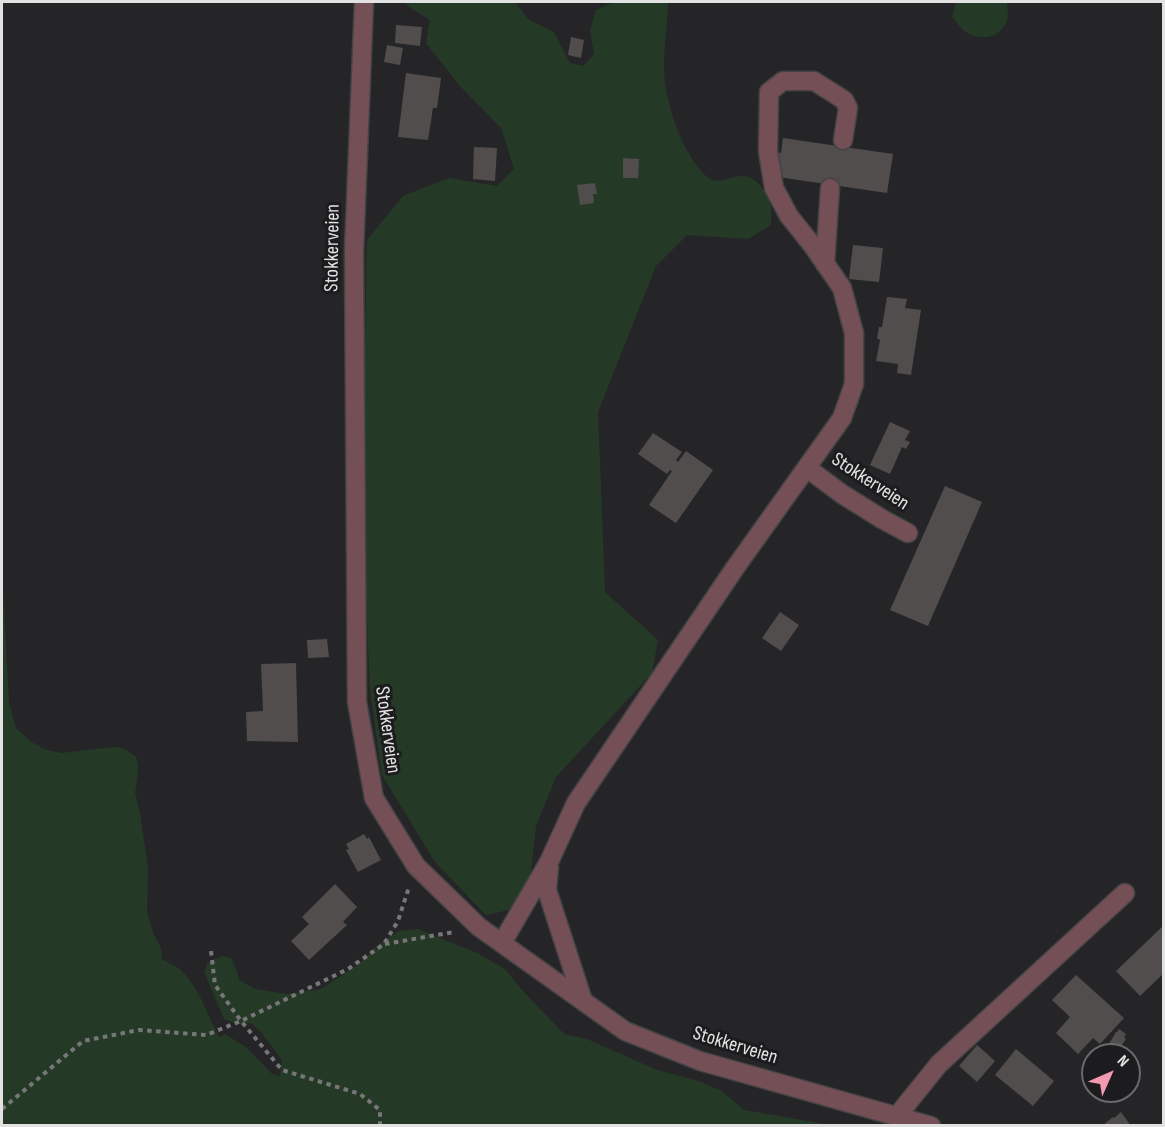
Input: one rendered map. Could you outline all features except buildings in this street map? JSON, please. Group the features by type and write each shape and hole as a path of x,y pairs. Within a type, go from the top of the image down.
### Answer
{"street":[{"name":"Stokkerveien","path":"364,2 354,251 357,702 374,798 416,866 479,927 625,1031 700,1061 931,1125"},
{"path":"502,944 549,862 576,802 735,568 842,418 854,384 854,333 842,288 789,216 774,188 768,151 768,92 783,81 814,81 844,100 848,108 843,140"},
{"path":"825,264 830,188"},
{"name":"Stokkerveien","path":"807,468 842,494 908,533"},
{"path":"549,862 547,890 583,1001"},
{"path":"897,1116 939,1064 1125,893"}],"path":[{"path":"2,1109 83,1041 139,1030 206,1035 241,1021 348,969 384,944 398,921 416,866"},
{"path":"384,944 479,927"},
{"path":"211,951 215,985 241,1021 282,1070 360,1094 380,1110 380,1125"}],"green space":[{"path":"409,2 515,2 529,20 554,32 570,63 583,66 594,54 590,30 596,10 613,2 668,2 664,75 670,106 681,138 697,166 706,176 719,181 746,176 762,188 771,207 771,225 748,239 687,235 656,266 598,412 605,592 658,640 652,673 556,777 536,826 529,889 522,907 486,915 435,862 382,775 370,690 362,504 367,240 403,196 449,178 497,186 514,169 501,128 460,86 426,43 430,20 406,5"},
{"path":"956,2 1007,2 1006,23 999,32 988,37 969,34 952,17"},
{"path":"2,568 9,702 16,728 30,741 44,749 61,753 115,747 125,749 136,757 138,771 135,793 148,868 147,912 154,935 161,948 162,959 178,968 191,982 219,1037 225,1034 247,1048 272,1074 280,1076 282,1060 261,1032 251,1023 237,1024 224,1019 204,972 208,962 222,956 231,958 239,980 255,989 287,994 321,989 358,965 378,945 399,931 418,929 477,953 505,969 564,1034 587,1039 657,1070 696,1080 722,1091 744,1110 831,1125 2,1125"}]}
